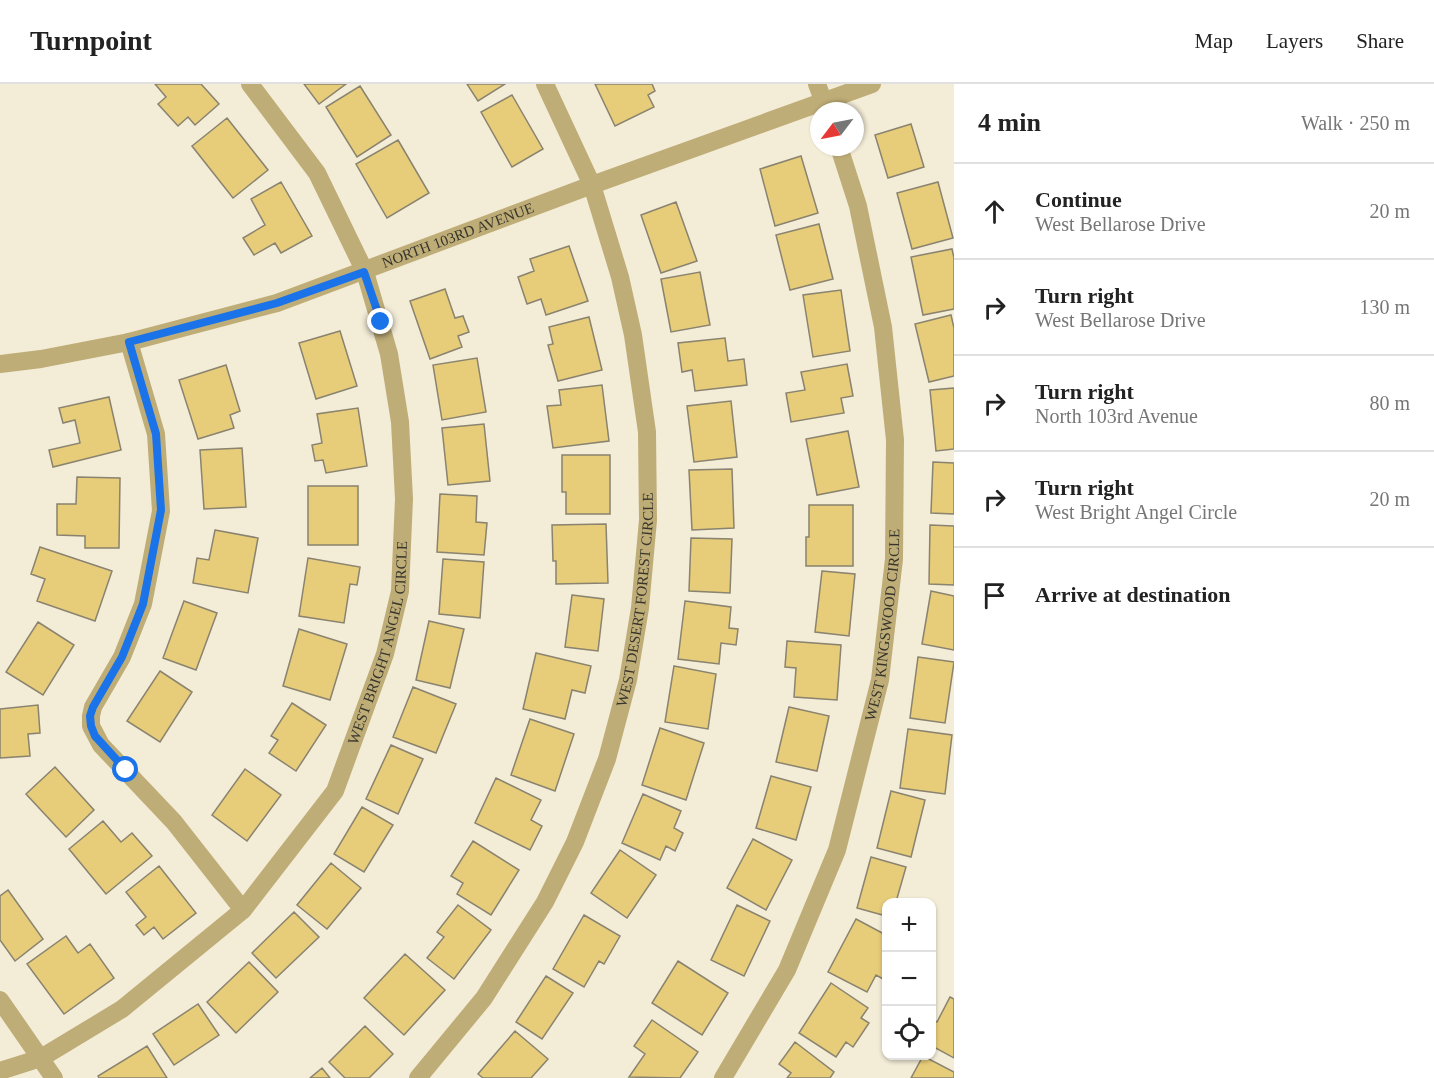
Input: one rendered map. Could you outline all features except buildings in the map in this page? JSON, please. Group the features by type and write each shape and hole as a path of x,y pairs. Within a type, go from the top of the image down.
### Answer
{"street":[{"name":"WEST BRIGHT ANGEL CIRCLE","path":"0,1071 41,1058 122,1009 243,910 336,791 385,654 400,591 404,499 400,422 389,354 364,272 317,173 250,84"},
{"name":"WEST DESERT FOREST CIRCLE","path":"418,1078 484,998 545,902 575,842 607,759 628,680 640,608 648,520 647,432 633,335 620,277 592,185 545,84"},
{"name":"NORTH 103RD AVENUE","path":"0,364 41,359 129,342 277,303 822,98 872,84"},
{"name":"WEST KINGSWOOD CIRCLE","path":"723,1078 787,970 837,850 880,680 894,559 894,440 884,327 858,206 842,156"},
{"path":"129,342 156,434 161,510 143,604 122,657 93,707 90,716 91,726 101,745 174,822 243,910"},
{"path":"0,1000 54,1078"}],"route":[{"path":"126,770 101,745 91,726 90,716 122,657 143,604 161,510 156,434 129,342 277,303 364,272 381,322"}]}
